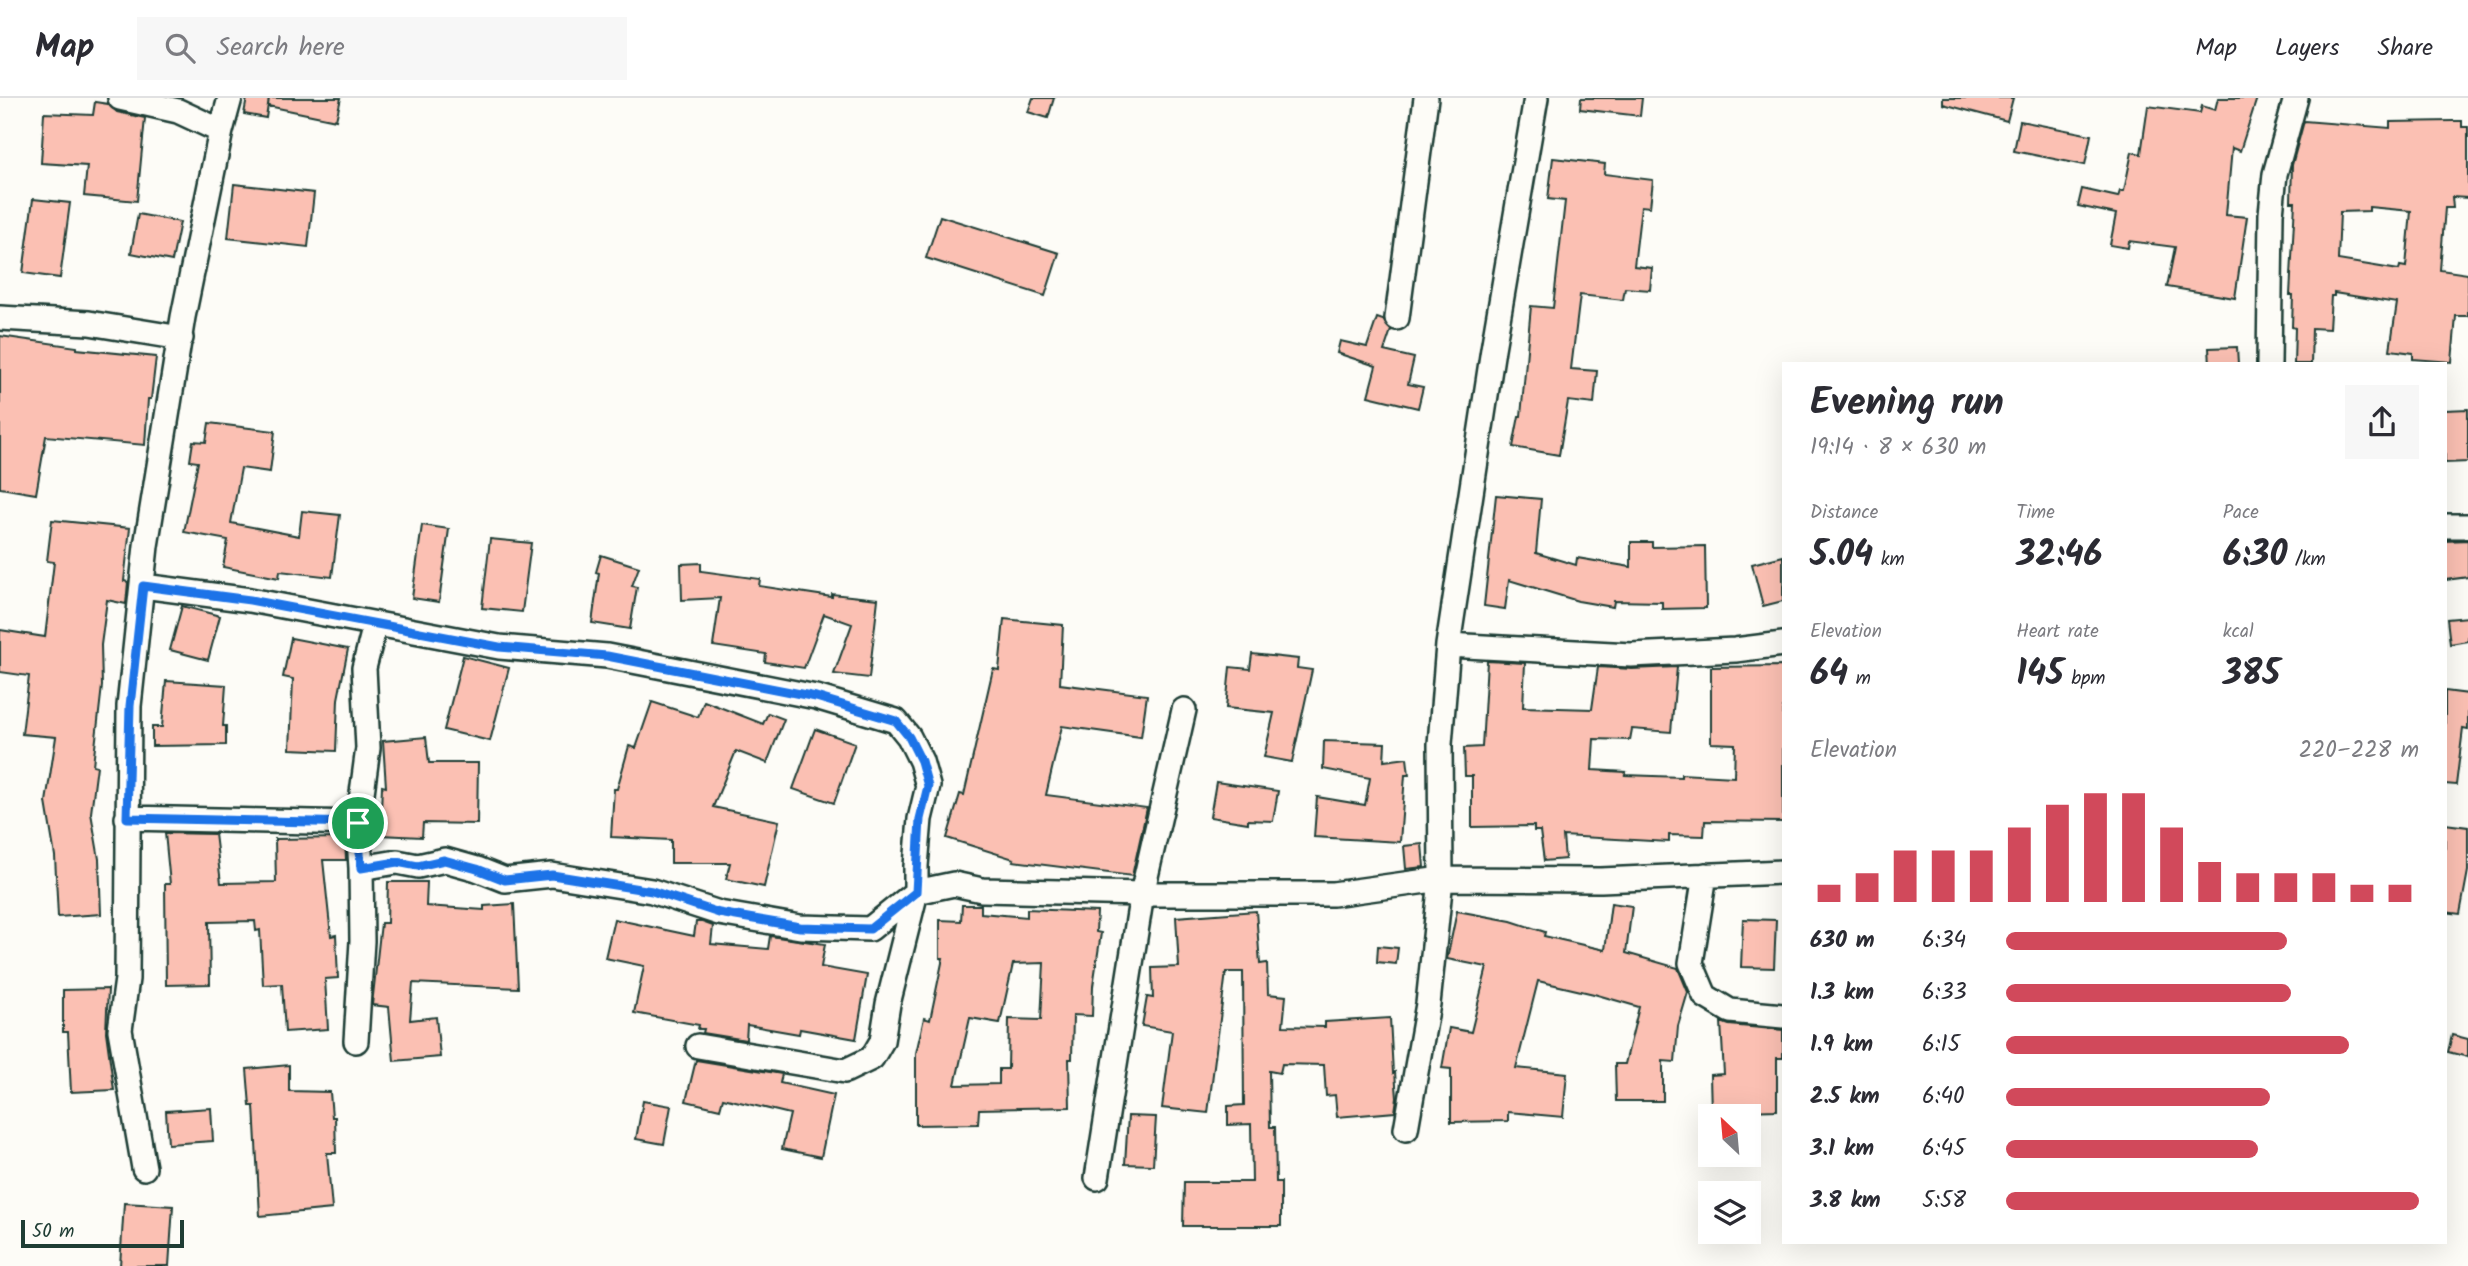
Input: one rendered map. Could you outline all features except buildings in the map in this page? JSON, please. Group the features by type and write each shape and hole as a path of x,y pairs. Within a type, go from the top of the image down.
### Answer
{"street":[{"path":"120,98 178,111 221,131"},
{"path":"144,1168 120,1030 127,979 130,706 146,546 181,338 221,131 230,98"},
{"path":"1397,318 1426,98"},
{"path":"1406,1129 1428,1004 1441,879 1440,744 1448,645 1535,98"},
{"path":"2269,362 2270,214 2275,174 2296,98"},
{"path":"0,318 89,323 181,338"},
{"path":"2447,526 2468,526"},
{"path":"143,586 250,600 499,647 607,656 816,697 896,721 909,737 921,761 928,786 920,819 916,892 888,1004 882,1041 872,1058 845,1071 698,1046"},
{"path":"356,1041 362,941 358,823 368,748 364,668 374,625"},
{"path":"1448,645 1631,655 1735,650 1782,644"},
{"path":"1097,1178 1142,894 1184,710"},
{"path":"127,818 358,823"},
{"path":"361,868 397,862 418,866 444,860 505,880 552,875 652,891 719,913 800,927 870,929 916,892 954,884 982,890 1142,894 1333,894 1441,879 1601,880 1782,872"},
{"path":"1705,875 1691,963 1705,996 1730,1011 1782,1016"}],"route":[{"path":"143,586 250,600 499,647 607,656 816,697 896,721 909,737 921,761 928,786 920,819 916,892 870,929 800,927 719,913 652,891 552,875 505,880 444,860 418,866 397,862 361,868 358,823 127,818 130,706 143,586"}]}
